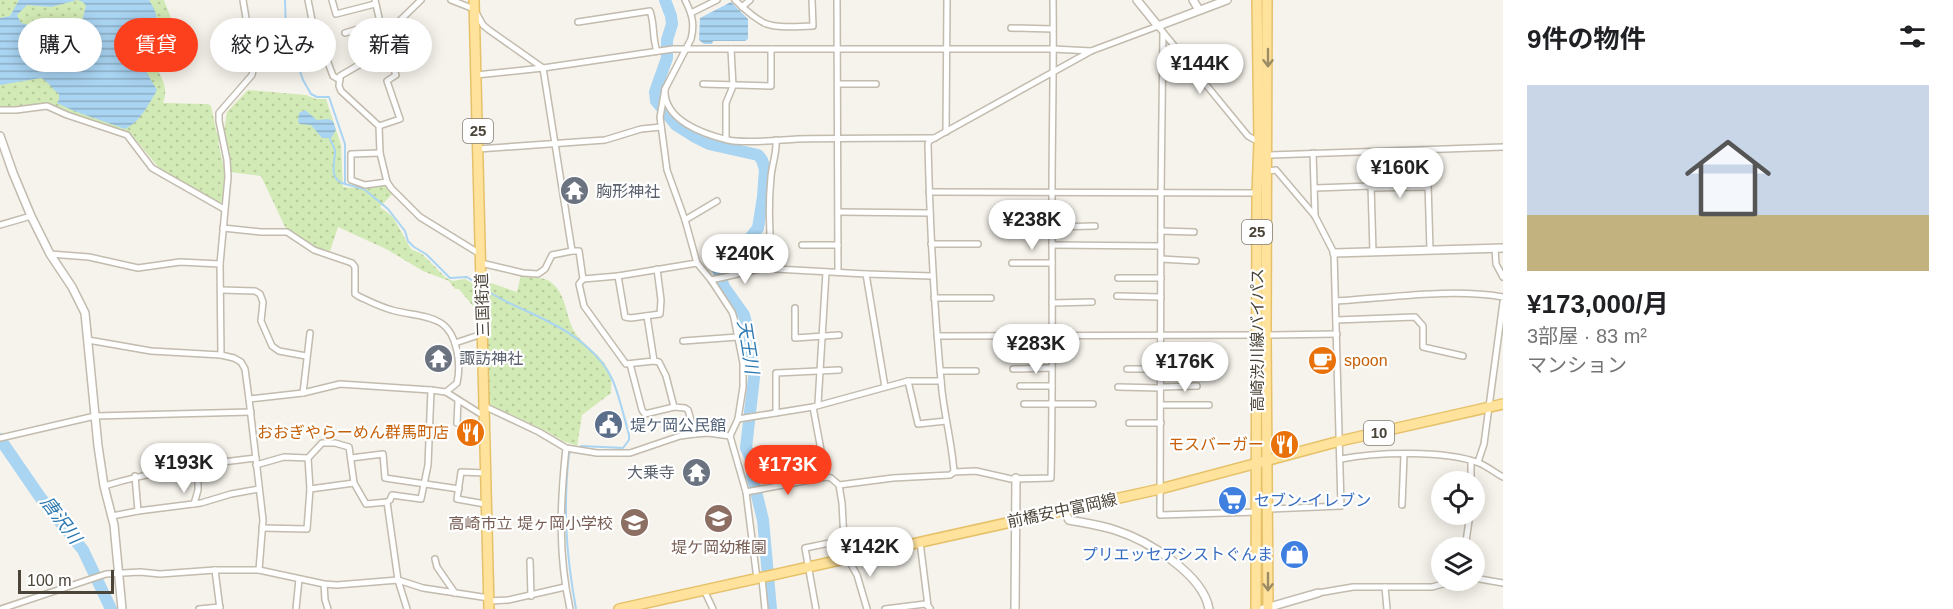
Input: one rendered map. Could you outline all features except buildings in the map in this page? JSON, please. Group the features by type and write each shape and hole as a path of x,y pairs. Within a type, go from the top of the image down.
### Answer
{"main road":[{"name":"高崎渋川線バイパス","path":"1256,609 1267,460 1257,193 1259,142 1257,0"},
{"name":"高崎渋川線バイパス","path":"1266,608 1263,511 1256,463 1268,171 1267,0"},
{"name":"三国街道","path":"474,4 489,603"},
{"name":"前橋安中富岡線","path":"619,609 1160,489 1340,441 1503,404"}],"street":[{"path":"221,356 220,264 228,177 219,113 252,75 255,66 243,0"},
{"path":"308,0 313,25 333,76 340,80"},
{"path":"332,0 336,14 375,2 379,18"},
{"path":"403,18 421,0"},
{"path":"451,0 474,4 483,25 543,68 572,251"},
{"path":"686,0 694,19 693,32 665,89 660,112 661,128 667,170 697,263 732,312 738,337 743,363 743,387 738,419 730,436 746,492 765,609"},
{"path":"691,13 717,0"},
{"path":"735,0 753,18 775,27 813,26 812,0"},
{"path":"742,7 750,0"},
{"path":"837,0 838,272"},
{"path":"945,132 947,0"},
{"path":"839,485 976,471 1016,478 1051,478 1053,0"},
{"path":"1137,0 1248,136 1259,142"},
{"path":"1193,0 1199,10"},
{"path":"954,472 953,450 946,421 941,381 932,276 928,144 945,132 1091,51 1227,0"},
{"path":"578,22 650,11 655,24 653,40 660,51"},
{"path":"1011,28 1053,29"},
{"path":"1163,33 1160,514 1341,506 1334,253 1315,216 1276,170 1268,171"},
{"path":"476,75 543,68 673,49 1053,49 1091,51"},
{"path":"726,139 726,103 733,86 731,49"},
{"path":"703,84 771,86 771,49"},
{"path":"348,71 340,76 341,91 379,126 380,153 387,182 420,217 480,258 523,273 538,274 545,269 552,255 579,252 583,279"},
{"path":"379,126 400,119 387,81 396,75 395,72"},
{"path":"838,84 876,84"},
{"path":"665,89 664,97 667,104 685,123 694,129 726,139 936,138"},
{"path":"0,110 47,106 127,135 152,168 224,209"},
{"path":"478,149 605,140 642,129 661,128"},
{"path":"0,136 31,216 50,254 72,287 85,313 95,416 104,486 112,516 122,609"},
{"path":"773,267 768,236 768,212 771,175 777,153 776,140"},
{"path":"1267,155 1503,147"},
{"path":"1427,150 1430,250"},
{"path":"1370,152 1373,252"},
{"path":"380,153 351,154 351,180 365,184 387,182"},
{"path":"1313,153 1315,216"},
{"path":"1315,188 1428,187"},
{"path":"929,192 1257,193"},
{"path":"685,220 717,201"},
{"path":"838,212 930,213"},
{"path":"0,225 31,216"},
{"path":"1052,227 1095,226"},
{"path":"223,228 286,232 314,250 352,263 355,267 355,294 358,296 392,311 412,313 442,323 455,343 458,377 457,383 446,392"},
{"path":"1161,231 1194,232"},
{"path":"931,244 978,244"},
{"path":"802,245 838,245"},
{"path":"1052,245 1161,246"},
{"path":"1334,253 1499,248 1496,264 1503,277"},
{"path":"50,254 97,259 138,268 180,262 220,264"},
{"path":"1161,259 1196,261"},
{"path":"674,407 666,376 659,362 654,360 626,364 584,306 579,284 583,279 618,276 697,263"},
{"path":"1012,263 1052,263"},
{"path":"711,280 773,267 826,272 932,276"},
{"path":"618,276 625,317 660,314 661,300 657,269"},
{"path":"826,272 823,337 816,405 826,477"},
{"path":"866,274 885,387"},
{"path":"1118,278 1161,278"},
{"path":"221,290 255,291 260,294 263,302 261,321 272,345 279,351 306,356"},
{"path":"1336,301 1481,293 1503,300 1500,349 1488,408 1484,444 1478,462"},
{"path":"1117,296 1161,297"},
{"path":"934,298 991,298"},
{"path":"1052,303 1092,302"},
{"path":"795,308 795,338 839,335"},
{"path":"647,316 654,360"},
{"path":"1336,320 1415,317 1423,326 1423,347 1463,356"},
{"path":"303,393 310,333"},
{"path":"455,343 483,334"},
{"path":"937,336 1337,334"},
{"path":"683,341 738,337"},
{"path":"88,340 151,351 221,356 234,358 241,362 251,412 260,489 262,528 259,570"},
{"path":"630,364 645,414 674,407 685,408 688,410 695,434"},
{"path":"1013,369 1052,368"},
{"path":"1127,369 1197,369"},
{"path":"776,413 776,373 839,370"},
{"path":"940,371 976,371"},
{"path":"908,381 918,424 946,421"},
{"path":"738,419 816,405 908,381 941,381"},
{"path":"249,399 303,393 340,384 446,392 458,401 539,432 566,448 597,453 630,453 680,436 695,434 730,436"},
{"path":"1020,386 1052,386"},
{"path":"1118,387 1197,386"},
{"path":"262,528 307,529 310,489 308,458 318,445 327,442 349,447 354,483 366,504 390,501 392,495 421,499 428,465 431,390"},
{"path":"457,423 458,401"},
{"path":"1024,404 1093,404"},
{"path":"1161,405 1209,405"},
{"path":"0,438 95,416 251,412"},
{"path":"1129,423 1161,423"},
{"path":"566,448 560,547 570,609"},
{"path":"1341,459 1358,456 1429,453 1478,462 1503,477"},
{"path":"351,458 383,454 385,478 459,489"},
{"path":"1402,505 1404,455"},
{"path":"256,465 284,457 308,458"},
{"path":"104,486 135,476 256,458"},
{"path":"1471,462 1471,471"},
{"path":"195,504 198,490 198,465"},
{"path":"485,473 461,472 457,499 485,504"},
{"path":"135,476 138,511"},
{"path":"746,492 826,477 839,485 843,540 867,609"},
{"path":"1015,609 1016,478"},
{"path":"310,489 354,483"},
{"path":"112,516 195,504 260,489"},
{"path":"387,502 398,580 407,609"},
{"path":"1065,511 1069,520 1113,529 1151,546 1189,576 1205,595 1209,609"},
{"path":"816,609 806,548 843,540"},
{"path":"920,542 930,608"},
{"path":"435,559 437,567 455,593"},
{"path":"530,561 531,596"},
{"path":"199,609 220,608 215,570"},
{"path":"1,609 99,576 140,572 159,574 259,570 324,584 348,585 398,580 489,603 531,596 565,587"},
{"path":"296,609 299,579"},
{"path":"1485,580 1503,583"},
{"path":"324,584 328,609"},
{"path":"1266,608 1318,593 1353,587 1431,587"},
{"path":"1385,587 1387,609"},
{"path":"704,590 713,609"},
{"path":"885,609 925,604 930,608"}],"green space":[{"path":"0,0 164,0 171,18 114,18 114,72 159,72 165,89 163,103 208,104 211,106 217,134 224,131 227,112 248,90 326,99 341,145 343,187 358,188 386,184 393,193 380,207 393,217 411,249 422,254 446,278 453,281 465,279 476,285 477,311 459,289 455,289 449,281 423,271 386,249 338,227 330,251 311,246 286,229 261,176 230,172 226,140 218,142 226,176 222,202 216,202 159,168 131,134 50,104 0,108"},
{"path":"521,275 545,279 552,283 564,301 572,328 604,362 610,374 611,393 582,415 577,446 489,404 485,281 517,292"}],"water":[{"path":"19,0 77,0 51,7 27,5 17,15 18,72 102,72 102,18 83,18 86,6 78,0 149,0 156,18 114,18 114,72 146,72 157,90 144,112 125,129 57,103 59,94 41,78 0,85 0,18 10,16"},
{"path":"731,2 748,19 748,39 745,41 713,41 712,44 704,44 699,40 700,18"},
{"path":"305,110 317,120 333,121 336,130 331,138 322,138 311,125 298,122 299,113"}],"waterway":[{"path":"285,0 286,31 303,80 311,94 317,97 329,97 345,144 345,184 364,189 388,209 405,231 408,241 426,254 450,278 467,277 479,285"},
{"name":"天王川","path":"665,0 672,24 667,40 667,58 655,92 656,101 676,125 695,137 709,144 758,155 765,169 758,228 748,241 721,256 717,267 724,287 744,315 750,338 754,377 746,448 752,461 752,475 763,520 771,609"},
{"path":"330,139 335,151 335,176 345,184"},
{"path":"483,288 568,333 595,354 608,371 620,401 629,440 623,448 582,446 578,448"},
{"name":"唐沢川","path":"0,439 40,497 83,550 111,609"},
{"path":"573,451 569,453 566,512 568,550 576,609"}],"place":[{"name":"胸形神社","path":"575,191"},
{"name":"諏訪神社","path":"438,358"},
{"name":"spoon","path":"1323,360"},
{"name":"堤ケ岡公民館","path":"609,425"},
{"name":"おおぎやらーめん群馬町店","path":"470,432"},
{"name":"モスバーガー","path":"1285,444"},
{"name":"大乗寺","path":"696,472"},
{"name":"セブン-イレブン","path":"1233,500"},
{"name":"堤ケ岡幼稚園","path":"719,519"},
{"name":"高崎市立 堤ヶ岡小学校","path":"634,523"},
{"name":"プリエッセアシストぐんま","path":"1294,554"}]}
